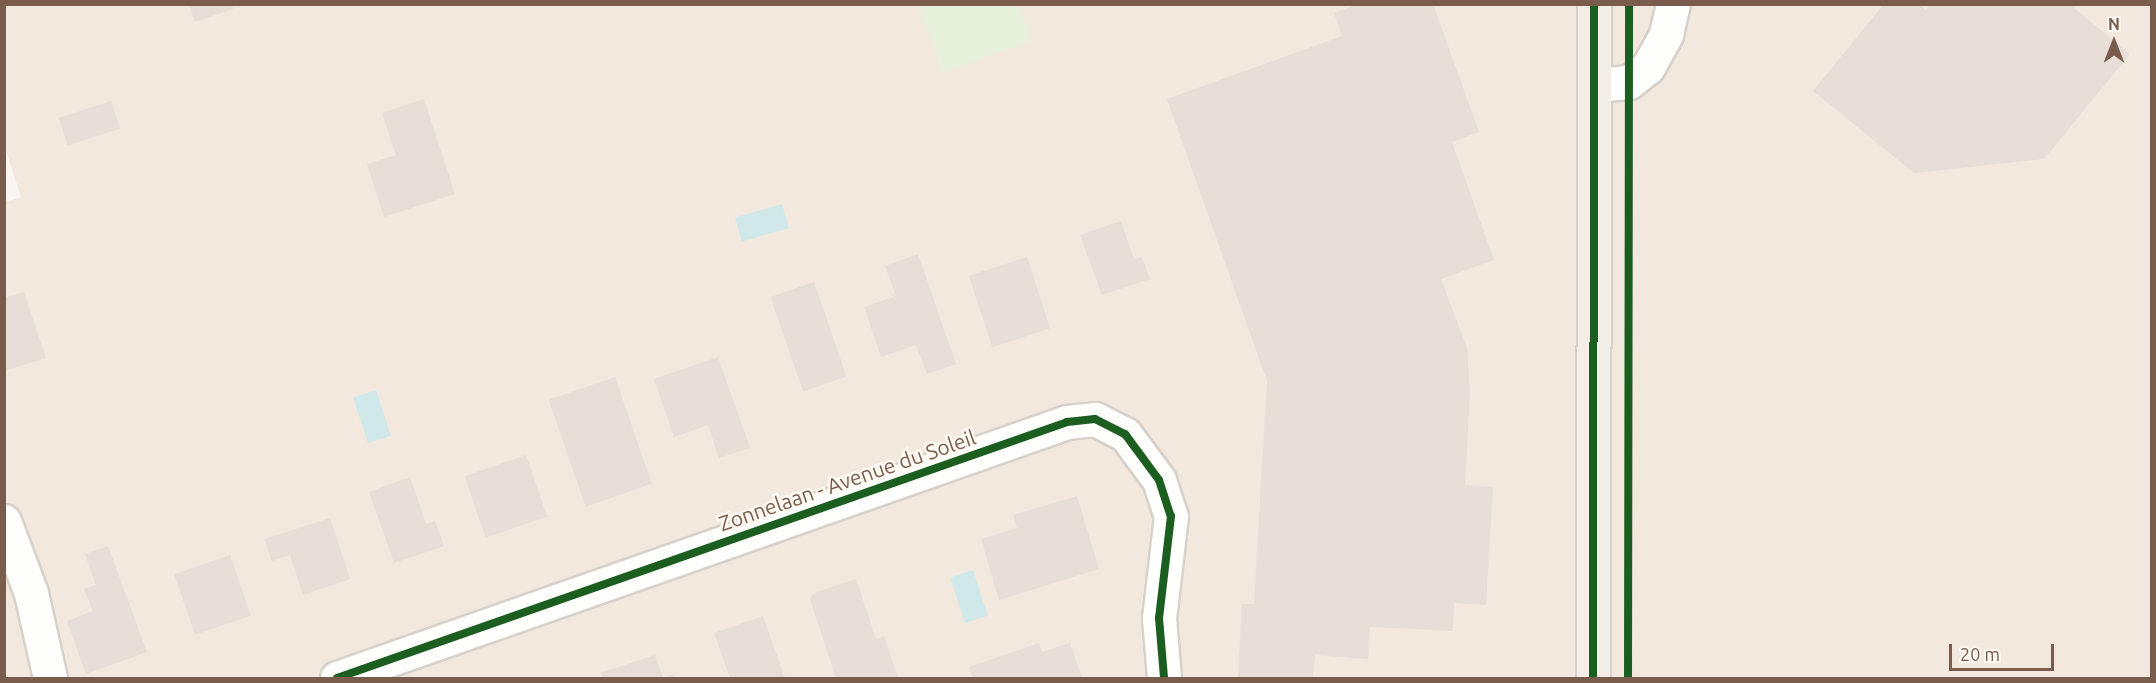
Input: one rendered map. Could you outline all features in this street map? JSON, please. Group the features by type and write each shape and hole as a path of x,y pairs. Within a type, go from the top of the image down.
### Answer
{"main road":[{"path":"1593,678 1594,4"}],"street":[{"path":"1594,85 1629,82 1648,67 1666,34 1673,4"},
{"name":"Zonnelaan - Avenue du Soleil","path":"337,678 1067,422 1095,419 1125,434 1159,480 1171,516 1159,618 1164,678"},
{"path":"4,521 31,593 50,678"}],"shaded area":[{"path":"5,5 2151,5 2151,678 5,678 4,203 21,197 5,147"}],"green space":[{"path":"918,5 1019,5 1032,41 943,73"}],"water":[{"path":"782,204 789,228 742,242 735,218"},
{"path":"376,390 391,436 368,443 353,397"},
{"path":"973,570 988,616 965,623 950,577"}],"building":[{"path":"1358,4 1433,4 1479,132 1452,142 1494,260 1441,279 1467,348 1470,393 1465,485 1493,487 1486,605 1454,603 1453,631 1370,627 1368,659 1315,655 1313,678 1238,678 1242,604 1254,604 1267,381 1167,99 1342,36 1334,13"},
{"path":"1884,4 1919,4 1926,10 1930,4 2069,4 2130,54 2044,159 1914,173 1813,91"},
{"path":"189,5 232,5 233,9 195,22"},
{"path":"424,99 455,194 384,217 367,164 396,155 382,113"},
{"path":"111,101 120,129 68,146 59,118"},
{"path":"1121,221 1134,259 1142,257 1150,279 1102,295 1080,235"},
{"path":"918,254 956,364 927,374 916,345 881,357 864,307 896,296 885,266"},
{"path":"1027,257 1050,328 992,347 969,276"},
{"path":"814,282 847,377 803,392 771,297"},
{"path":"24,292 46,358 4,371 4,298"},
{"path":"718,357 750,448 719,458 708,425 674,437 654,379"},
{"path":"615,377 652,484 586,507 549,400"},
{"path":"526,455 547,516 486,538 465,476"},
{"path":"410,477 426,524 435,521 444,546 394,563 369,492"},
{"path":"1077,496 1099,569 999,600 981,539 1017,528 1013,515"},
{"path":"330,518 350,579 303,595 290,555 272,561 264,539"},
{"path":"108,546 147,652 86,674 67,621 93,611 84,589 96,585 85,554"},
{"path":"230,555 251,616 195,635 174,574"},
{"path":"856,579 876,639 884,636 898,678 836,678 810,599 814,593"},
{"path":"763,616 785,678 730,678 714,633"},
{"path":"1039,643 1042,652 1070,643 1082,678 973,678 969,667"},
{"path":"655,655 663,678 602,678 600,673"}],"cycle path":[{"path":"1593,678 1594,4"},
{"path":"1628,678 1629,4"},
{"path":"337,678 1067,422 1095,419 1125,434 1159,480 1171,516 1159,618 1164,678"}]}
